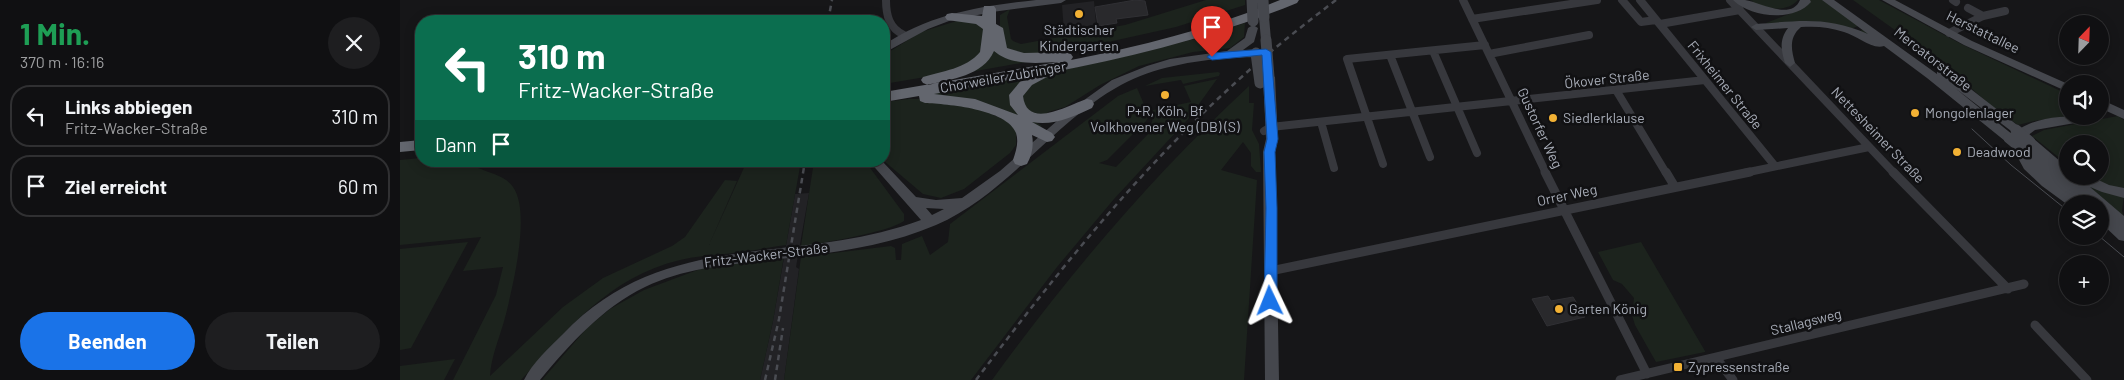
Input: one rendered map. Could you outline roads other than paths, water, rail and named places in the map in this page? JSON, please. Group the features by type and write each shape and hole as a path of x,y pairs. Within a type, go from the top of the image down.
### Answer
{"highway":[{"name":"Chorweiler Zubringer","path":"890,93 1063,62 1200,25 1269,0"},
{"name":"Chorweiler Zubringer","path":"890,93 913,84 1112,56 1227,26 1292,0"},
{"path":"913,84 958,72 976,64 987,52 992,9"},
{"path":"992,9 1000,50 1022,58 1063,62"},
{"path":"952,17 980,20 989,27"},
{"path":"1021,160 1027,142 1016,95 1030,79 1063,62"},
{"path":"890,94 959,100 985,105 1020,117 1053,135"},
{"path":"1020,117 1050,119 1061,117 1087,104"},
{"path":"400,147 415,146"},
{"path":"400,154 415,153"}],"street":[{"path":"886,0 887,15"},
{"path":"890,46 918,27 952,17 992,9 1061,0"},
{"path":"1252,0 1256,54 1264,80 1268,129 1272,139 1270,152 1272,208 1270,271 1272,380"},
{"path":"1256,54 1266,40 1263,0"},
{"name":"Gustorfer Weg","path":"1463,0 1564,210 1647,374"},
{"path":"1472,20 1597,0"},
{"path":"1622,0 1641,22 1658,22 1739,5 1787,13"},
{"name":"Frixheimer Straße","path":"1640,0 1775,166"},
{"name":"Nettesheimer Straße","path":"1730,0 1739,5 1756,27 2003,290"},
{"path":"1756,27 1763,22 1802,7 1806,2 1805,0"},
{"name":"Mercatorstraße","path":"1827,0 2012,134"},
{"name":"Mercatorstraße","path":"1841,0 1936,68 2012,134 2059,169"},
{"name":"Herstattallee","path":"1887,0 1949,33 2059,84"},
{"path":"1968,8 1983,16"},
{"path":"1949,33 1983,16 2005,11"},
{"path":"890,22 893,27 904,35"},
{"path":"1756,27 1800,23 1832,25 1854,32 1888,49 1931,75"},
{"path":"1790,62 1786,50 1786,38 1791,29 1800,23"},
{"path":"1228,54 1250,40 1253,25"},
{"path":"1383,164 1347,59 1433,51 1487,49 1589,35"},
{"path":"1433,51 1477,153"},
{"name":"Fritz-Wacker-Straße","path":"530,380 571,333 594,313 636,286 677,268 704,262 808,251 861,242 930,222 963,203 1021,160 1034,155 1087,104 1118,82 1166,65 1228,54 1256,54"},
{"name":"Fritz-Wacker-Straße","path":"1053,135 1106,98 1139,80 1181,68 1256,54"},
{"path":"1390,55 1430,157"},
{"name":"Ökover Straße","path":"1268,129 1705,80"},
{"path":"1616,90 1675,187"},
{"path":"2109,107 2122,113"},
{"path":"2109,114 2122,113"},
{"path":"1321,122 1334,168"},
{"path":"2059,122 2025,130 2021,134 2018,144 2027,164 2064,195"},
{"name":"Orrer Weg","path":"1270,271 1870,147"},
{"path":"2028,147 2050,154 2059,162"},
{"name":"Mercatorstraße","path":"2028,147 2077,195"},
{"path":"880,167 930,222"},
{"name":"Mercatorstraße","path":"2079,185 2124,223"},
{"path":"2097,185 2124,193"},
{"path":"911,201 936,205 963,203"},
{"path":"2109,224 2124,236"},
{"path":"2109,232 2124,244"},
{"name":"Stallagsweg","path":"1620,380 2024,284"},
{"path":"2034,325 2087,380"},
{"path":"1717,358 1733,380"}],"tram line":[{"path":"1972,129 2011,165 2059,204"},
{"path":"2109,244 2124,257"}],"railway":[{"path":"829,15 832,0"},
{"path":"976,380 1067,263 1164,153 1246,73 1336,0"},
{"path":"765,380 779,319 804,167"},
{"path":"775,380 783,328"}],"place":[{"name":"Städtischer Kindergarten","path":"1079,14"},
{"name":"P+R, Köln, Bf Volkhovener Weg (DB) (S)","path":"1165,95"},
{"name":"Mongolenlager","path":"1915,113"},
{"name":"Siedlerklause","path":"1553,118"},
{"name":"Deadwood","path":"1957,152"},
{"name":"Garten König","path":"1559,309"},
{"name":"Zypressenstraße","path":"1678,367"}]}
